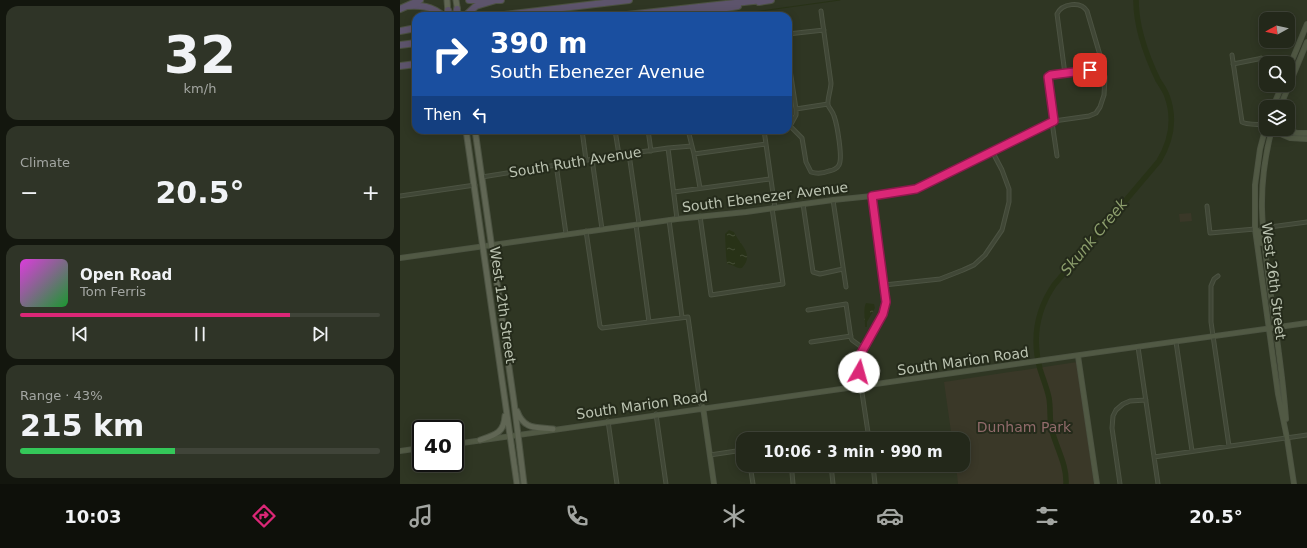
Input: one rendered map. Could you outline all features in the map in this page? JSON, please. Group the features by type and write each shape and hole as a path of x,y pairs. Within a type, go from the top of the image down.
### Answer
{"highway":[{"path":"400,8 420,0"},
{"path":"469,0 502,0"},
{"path":"469,12 476,6 496,0"},
{"path":"529,12 629,0"},
{"path":"654,12 762,0"},
{"path":"703,12 771,0"},
{"path":"407,6 426,6 438,12"},
{"path":"400,31 412,29"},
{"path":"400,45 412,44"},
{"path":"401,66 412,65"},
{"path":"401,66 412,68"}],"main road":[{"path":"447,0 449,12"},
{"path":"456,0 457,9"},
{"path":"1294,56 1307,24"},
{"path":"1283,100 1307,42"},
{"path":"1295,132 1307,133"},
{"name":"West 12th Street","path":"467,134 517,484"},
{"name":"West 12th Street","path":"476,134 514,402 524,484"},
{"name":"West 26th Street","path":"1263,136 1256,177 1254,206 1255,229 1278,394 1294,484"},
{"name":"West 26th Street","path":"1270,136 1263,175 1261,209 1262,228 1284,387 1287,438"},
{"path":"1288,136 1296,139 1307,139"},
{"path":"1256,177 1258,220 1260,227 1262,228"},
{"path":"861,386 858,362 886,306 872,196"},
{"name":"South Ebenezer Avenue","path":"400,258 677,218 746,212 872,196"},
{"path":"1255,229 1259,232 1264,263 1269,280"},
{"name":"South Marion Road","path":"464,443 703,407 1307,323"},
{"path":"1078,356 1097,484"},
{"path":"480,440 496,434 502,428 505,415 503,391"},
{"path":"514,402 519,416 524,424 533,427 553,429"},
{"path":"703,407 714,484"},
{"path":"400,451 412,449"}],"street":[{"name":"South Ebenezer Avenue","path":"872,196 916,189 1053,121 1088,116 1096,113 1099,110 1105,83 1103,68 1087,12 1082,6 1064,6 1057,14 1065,74"},
{"path":"792,129 802,138 806,162 811,172 827,172 834,170 839,165 840,158 836,125 834,115 828,104 831,92 831,83 821,11"},
{"path":"792,34 824,30"},
{"path":"1232,56 1242,122 1246,124 1259,124"},
{"path":"1233,64 1259,59"},
{"path":"1057,156 1048,77 1051,75 1103,68"},
{"path":"792,83 796,109 795,117 792,122"},
{"path":"796,109 828,104"},
{"path":"583,134 586,160"},
{"path":"616,134 619,155"},
{"path":"649,134 651,151"},
{"path":"689,134 700,188"},
{"path":"700,216 711,295 783,284 765,134"},
{"path":"694,154 766,144"},
{"name":"South Ruth Avenue","path":"482,177 556,164 692,146"},
{"path":"668,148 677,218"},
{"path":"884,286 940,279 974,265 985,255 1002,230 1009,202 1009,189 992,151"},
{"path":"629,154 648,322"},
{"path":"592,160 602,229"},
{"path":"556,164 566,234"},
{"path":"674,192 770,179"},
{"path":"400,196 475,185"},
{"path":"833,200 846,287"},
{"path":"803,204 813,272 820,274 843,269"},
{"path":"1207,206 1210,233 1255,229"},
{"path":"669,220 682,317"},
{"path":"1262,228 1307,222"},
{"path":"586,231 600,326 602,328 688,317 700,403 703,407"},
{"path":"1218,276 1214,279 1211,286 1211,322 1229,446"},
{"path":"808,310 846,304 850,336 852,340 864,348"},
{"path":"811,342 850,336"},
{"path":"1176,342 1192,451"},
{"path":"1138,347 1158,484"},
{"path":"861,386 868,432"},
{"path":"1120,484 1112,428 1113,416 1116,410 1123,404 1130,401 1146,400"},
{"path":"656,414 666,484"},
{"path":"608,421 617,484"},
{"path":"1154,457 1307,435"},
{"path":"710,455 736,451"},
{"path":"751,472 753,484"},
{"path":"792,472 793,484"},
{"path":"832,472 834,484"},
{"path":"874,472 875,484"}],"green space":[{"path":"1191,213 1192,221 1180,222 1179,214"},
{"name":"Dunham Park","path":"1077,362 1094,484 958,484 957,472 970,472 970,432 951,432 944,382"}],"water":[{"path":"729,230 734,232 747,254 746,263 742,268 727,264 725,234"},
{"path":"866,303 874,304 875,308 867,322 867,327 865,327 864,311"}],"waterway":[{"path":"754,12 840,0"},
{"name":"Skunk Creek","path":"1066,484 1065,470 1051,427 1049,398 1040,369 1036,347 1036,336 1040,315 1048,295 1054,285 1159,161 1169,137 1171,121 1169,104 1167,96 1158,80 1142,41 1136,10 1136,0"}],"route":[{"path":"859,372 858,362 860,355 886,306 872,196 916,189 1054,121 1048,77 1051,75 1090,70"}]}
